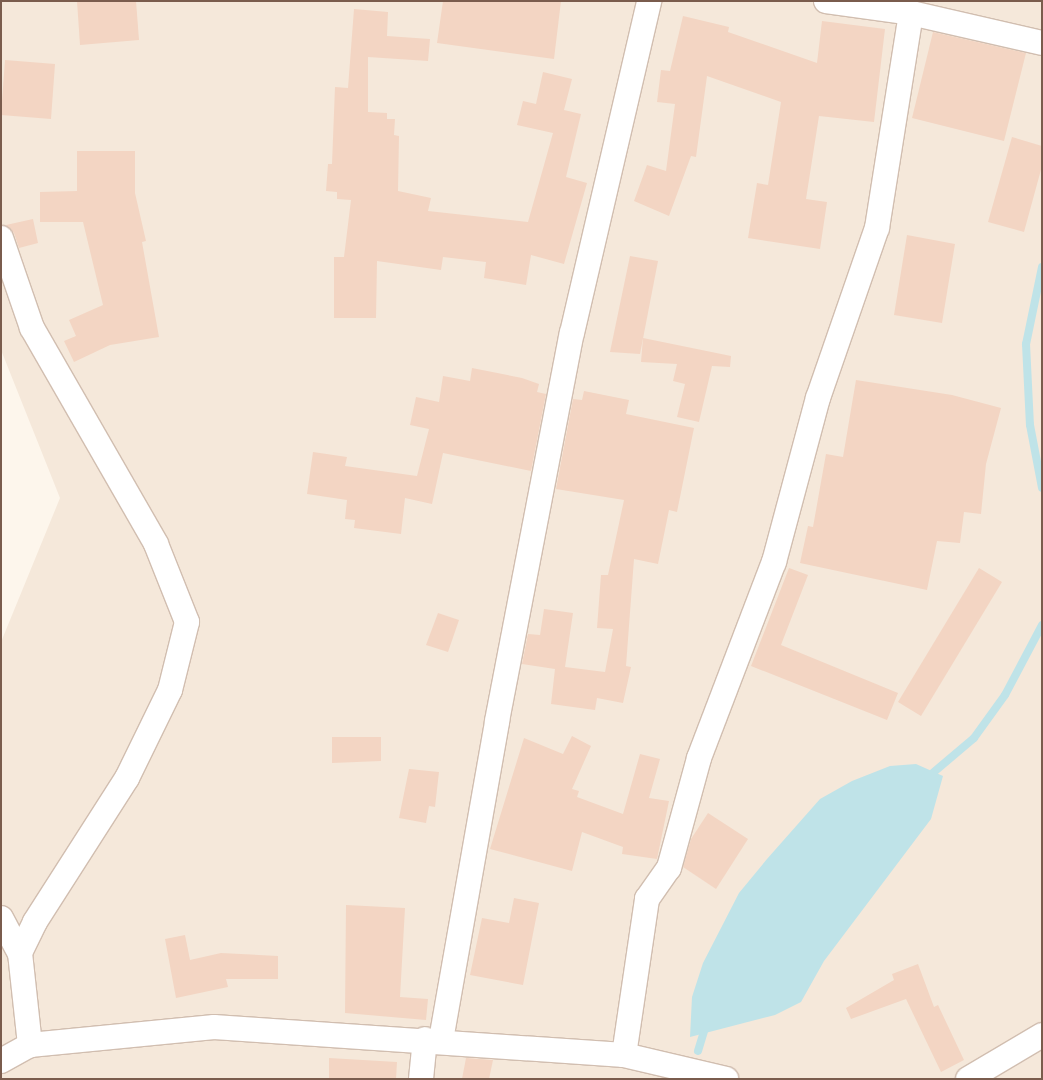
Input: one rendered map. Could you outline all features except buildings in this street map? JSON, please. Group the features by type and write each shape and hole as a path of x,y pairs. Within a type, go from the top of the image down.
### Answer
{"street":[{"path":"421,1079 433,1040 572,334 649,1"},
{"path":"826,1 900,8 1042,43"},
{"path":"624,1055 647,899 669,868 699,758 774,562 818,398 877,228 900,8"},
{"path":"1,238 32,328 156,544 188,622 170,690 127,778 35,922 20,953"},
{"path":"1,918 20,953 30,1044"},
{"path":"1,1061 30,1044 214,1027 433,1040 624,1055 726,1079"},
{"path":"968,1079 1042,1035"}],"shaded area":[{"path":"1,1 1042,1 1042,1079 1,1079 1,642 60,498 1,350"}],"water":[{"path":"916,764 943,776 931,819 824,961 801,1002 775,1015 690,1037 692,997 703,963 739,893 767,859 820,799 852,781 890,766"}],"waterway":[{"path":"1042,267 1026,344 1030,425 1042,488"},
{"path":"928,777 974,738 1005,695 1042,625"},
{"path":"698,1051 706,1025"}]}
